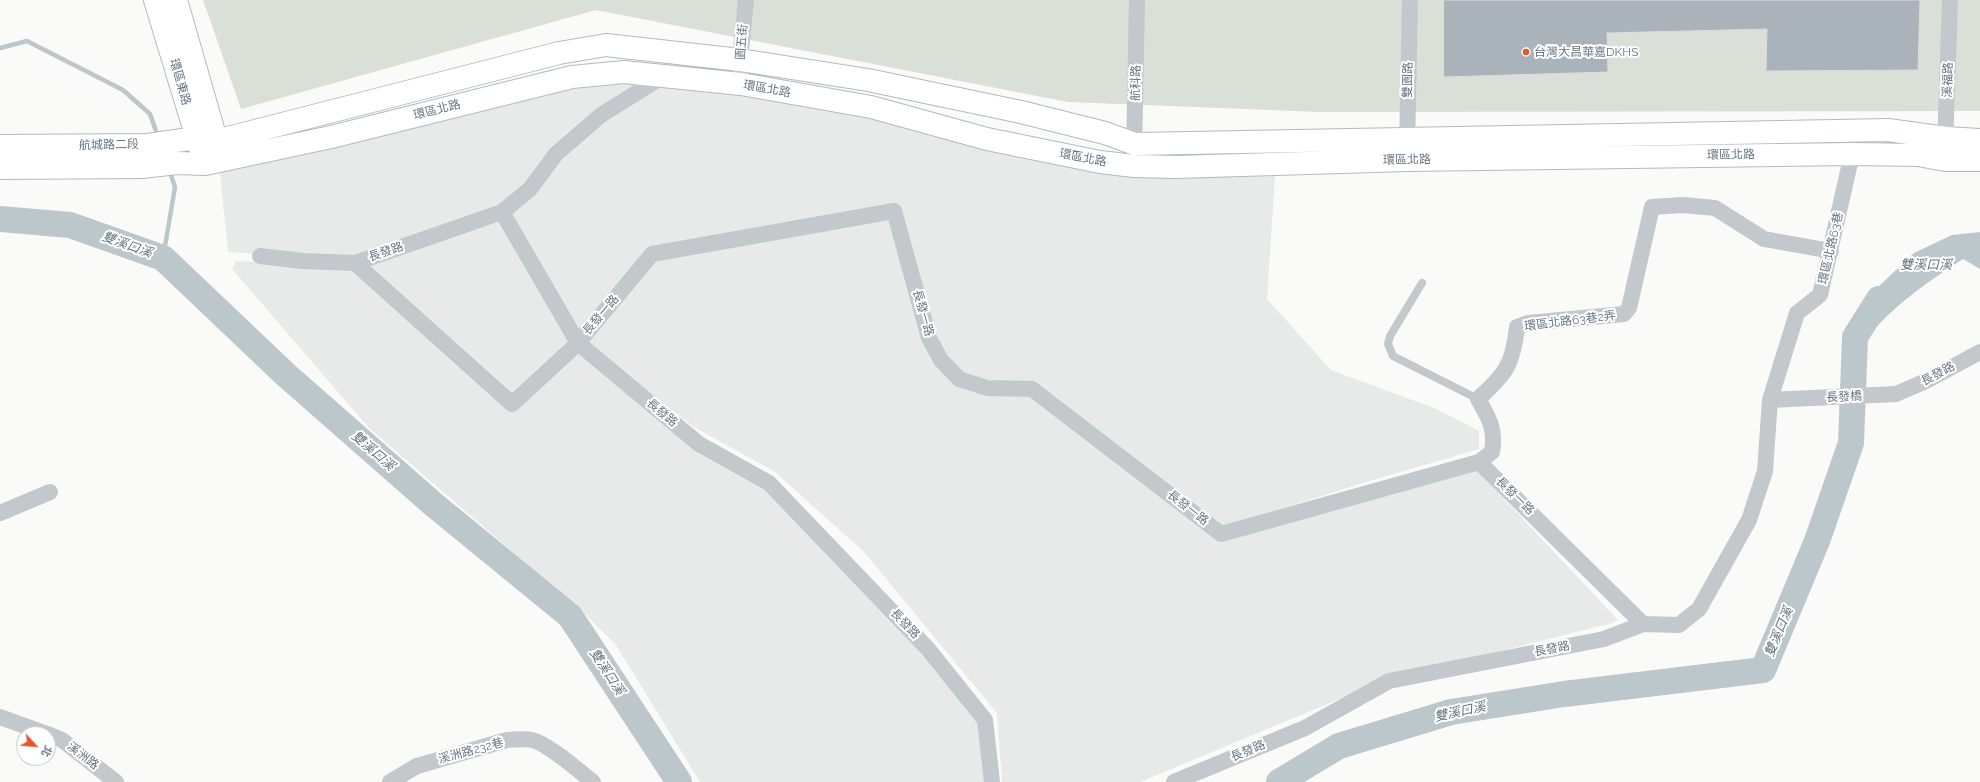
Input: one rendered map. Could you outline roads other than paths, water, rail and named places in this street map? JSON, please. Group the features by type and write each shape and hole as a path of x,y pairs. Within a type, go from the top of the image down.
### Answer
{"street":[{"name":"環區東路","path":"155,0 210,151"},
{"name":"環區東路","path":"176,0 210,151"},
{"name":"園五街","path":"741,84 740,60 746,0"},
{"name":"航科路","path":"1134,166 1138,0"},
{"name":"雙園路","path":"1407,160 1410,0"},
{"name":"溪福路","path":"1945,160 1950,0"},
{"name":"環區北路","path":"210,151 559,53 606,45 740,60 868,80 1028,114 1105,133 1135,144 1888,130 1946,138 1980,140"},
{"name":"環區北路","path":"210,151 330,137 572,77 624,72 741,84 871,107 987,139 1100,162 1134,166 1176,167 1407,160 1852,154 1918,155 1945,160 1980,160"},
{"path":"502,212 530,189 556,154 601,115 662,77"},
{"name":"航城路二段","path":"0,146 160,143 210,151"},
{"name":"航城路二段","path":"0,168 142,168 167,165 210,151"},
{"name":"環區北路63巷","path":"1770,400 1797,313 1820,295 1852,154"},
{"name":"環區北路63巷2弄","path":"1478,399 1508,368 1515,351 1518,327 1528,323 1624,314 1629,308 1652,206 1684,205 1715,208 1764,239 1831,251"},
{"name":"長發一路","path":"355,263 512,404 578,343 652,254 894,210 929,338 942,360 959,379 986,388 1032,388 1221,534 1479,462 1644,624"},
{"name":"長發路","path":"260,256 303,261 355,263 502,212 578,343 699,444 769,483 928,649 985,720 992,782"},
{"name":"長發路","path":"1896,394 1926,381 1980,352"},
{"name":"長發橋","path":"1770,400 1896,394"},
{"path":"1478,399 1492,424 1494,442 1492,452 1479,462"},
{"name":"長發路","path":"1174,782 1305,728 1389,681 1604,639 1644,624 1679,625 1699,609 1749,520 1765,471 1770,400"},
{"path":"0,513 50,492"},
{"name":"溪洲路","path":"0,717 25,726"},
{"name":"溪洲路","path":"56,737 62,740 116,782"},
{"name":"溪洲路232巷","path":"390,782 417,766 500,742 521,740 532,740 547,748 593,782"}],"lane":[{"path":"1422,283 1390,336 1388,344 1393,356 1478,399"}],"water":[{"name":"雙溪口溪","path":"1980,232 1980,269 1963,259 1911,295 1899,305 1866,339 1854,322 1876,289 1914,253 1952,235"}],"waterway":[{"path":"0,48 27,41 123,90 150,114 158,137"},
{"path":"163,258 175,187 169,169"},
{"name":"雙溪口溪","path":"0,219 70,225 163,258 285,374 433,504 570,616 679,782"},
{"name":"雙溪口溪","path":"1279,782 1339,746 1451,712 1564,694 1763,670 1817,541 1851,443 1855,337 1879,299"}],"place":[{"name":"台灣大昌華嘉DKHS","path":"1526,52"}]}
